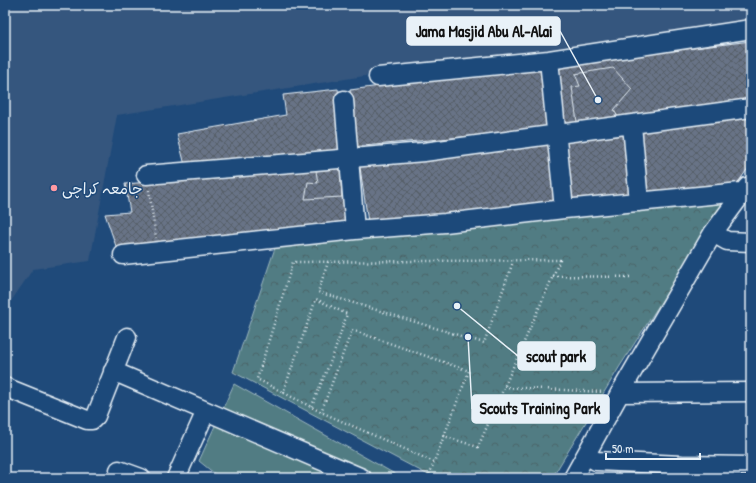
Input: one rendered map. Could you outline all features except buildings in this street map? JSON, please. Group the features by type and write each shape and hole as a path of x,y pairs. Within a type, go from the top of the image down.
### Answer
{"street":[{"path":"378,77 549,60 751,29"},
{"path":"549,60 564,209"},
{"path":"344,100 355,230"},
{"path":"146,175 424,152 751,108"},
{"path":"632,125 639,202"},
{"path":"123,255 355,230 445,224 748,188"},
{"path":"573,478 620,393 713,233 748,188"},
{"path":"713,233 727,241 751,242"},
{"path":"5,386 87,420 92,420 96,416 128,337"},
{"path":"113,371 362,478"},
{"path":"620,393 751,392"},
{"path":"176,478 206,411"},
{"path":"586,455 596,461 682,472 751,466"},
{"path":"119,470 141,478"}],"path":[{"path":"146,175 158,251"},
{"path":"434,462 311,408 283,392 257,380 293,262 513,262 560,260 478,448 444,436"},
{"path":"328,262 318,292 484,343 513,262"},
{"path":"553,276 633,277"},
{"path":"283,392 316,299 346,314 334,353 311,408"},
{"path":"321,412 352,330 469,371 428,478"},
{"path":"504,387 620,393"}],"shaded area":[{"name":"جامعہ کراچی","path":"5,5 751,5 751,25 377,74 117,115 90,261 33,269 5,310"}],"green space":[{"path":"725,202 620,366 552,478 434,478 233,372 276,245"},
{"path":"234,384 402,478 220,478 199,461"}],"place":[{"name":"Jama Masjid Abu Al-Alai","path":"598,100"},
{"name":"جامعہ کراچی","path":"54,188"},
{"name":"scout park","path":"457,306"},
{"name":"Scouts Training Park","path":"468,337"}]}
